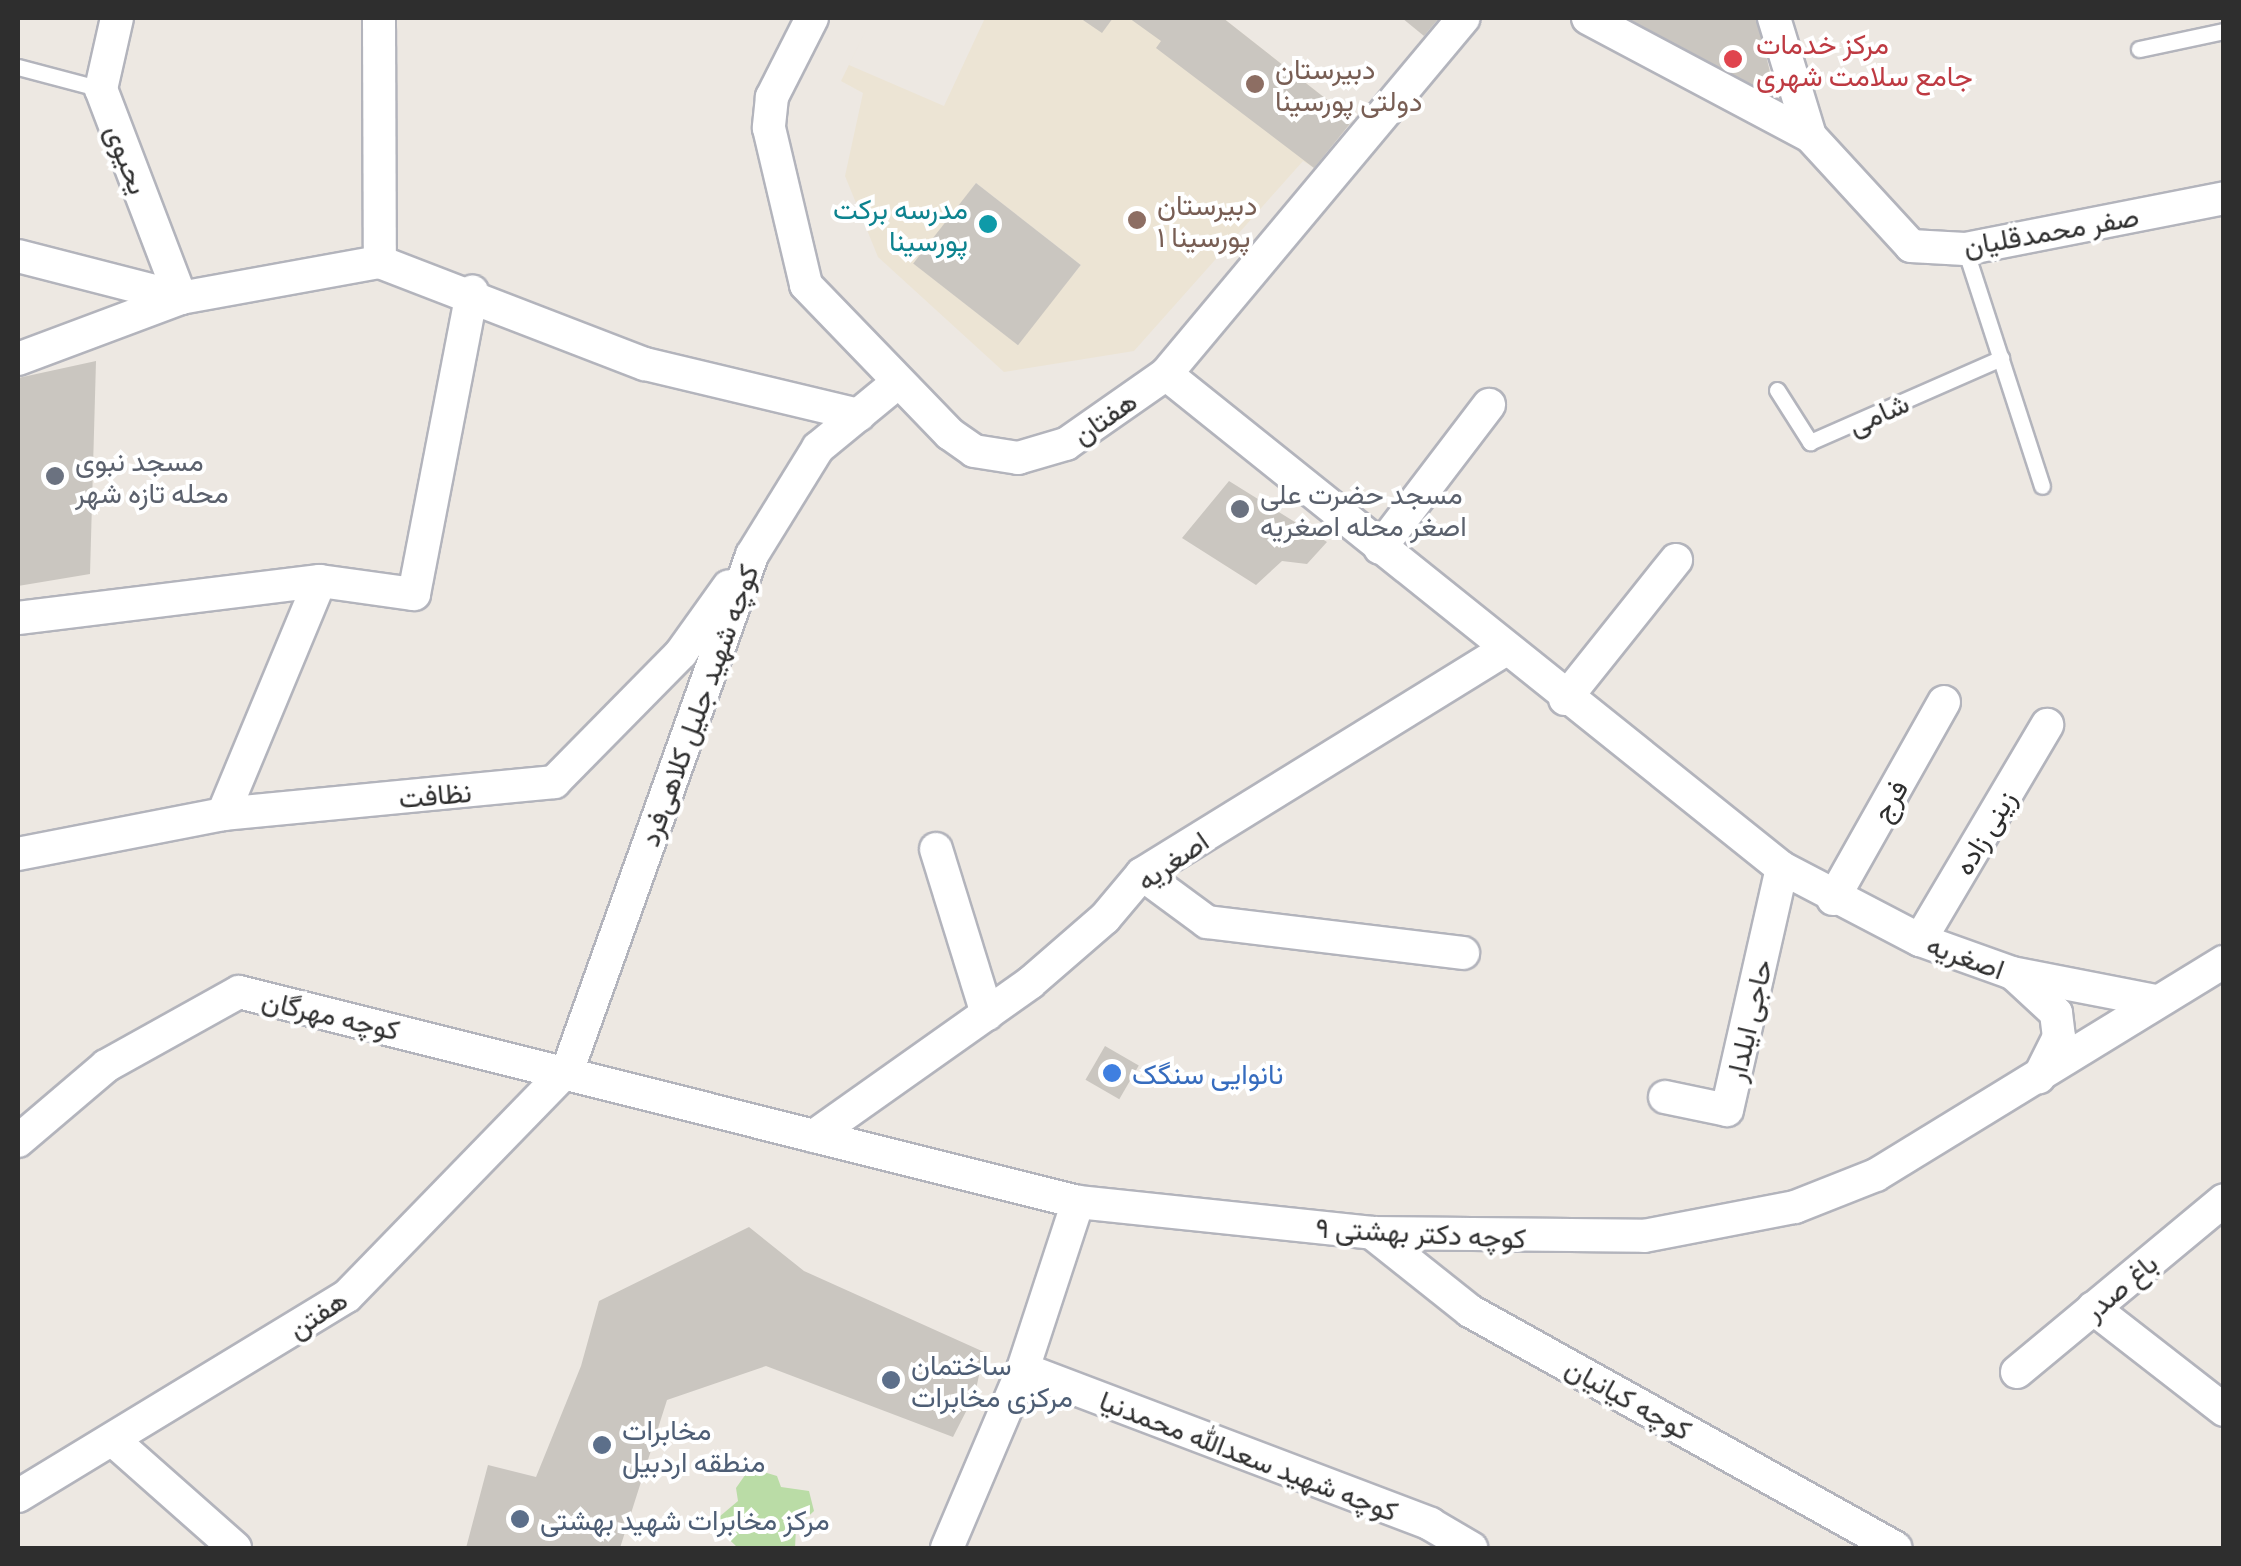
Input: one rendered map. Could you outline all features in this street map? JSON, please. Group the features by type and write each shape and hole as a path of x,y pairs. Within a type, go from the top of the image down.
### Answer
{"street":[{"name":"یحیوی","path":"117,18 101,89 181,298"},
{"path":"379,18 380,262"},
{"name":"هفتان","path":"812,18 772,97 768,128 806,285 896,384 974,450 1018,458 1066,444 1166,374 1464,18"},
{"path":"1588,18 1810,136"},
{"name":"صفر محمدقلیان","path":"1774,18 1810,136 1910,246 1965,250 2224,198"},
{"path":"18,256 181,298"},
{"path":"18,359 181,298 380,262 472,292 646,364 858,415"},
{"path":"18,618 320,581 414,594 472,292"},
{"name":"اصغریه","path":"1166,374 1564,699 1782,868 1833,899 1920,940 2012,973 2156,1002"},
{"name":"کوچه شهید جلیل کلاهی‌فرد","path":"568,1069 752,555 818,448 896,384"},
{"path":"1380,548 1489,405"},
{"name":"نظافت","path":"18,854 223,814 554,782 681,653 752,555"},
{"path":"1564,699 1676,560"},
{"path":"223,814 320,581"},
{"name":"اصغریه","path":"814,1136 986,1014 1105,918 1142,874 1505,650"},
{"name":"فرج","path":"1833,899 1944,702"},
{"name":"زینی زاده","path":"1920,940 2048,725"},
{"path":"936,848 986,1014"},
{"name":"حاجی ایلدار","path":"1666,1097 1727,1110 1782,868"},
{"path":"1142,874 1207,922 1463,952"},
{"name":"کوچه دکتر بهشتی ۹","path":"568,1069 1078,1202 1372,1233 1626,1237 1721,1226 1796,1207 1876,1174 2224,962"},
{"path":"2012,973 2056,1012 2059,1036 2039,1077"},
{"name":"کوچه مهرگان","path":"18,1141 106,1066 238,992 568,1069"},
{"name":"هفتن","path":"18,1496 347,1296 568,1069"},
{"name":"باغ صدر","path":"2017,1372 2224,1200"},
{"path":"946,1548 1023,1369 1078,1202"},
{"name":"کوچه کیانیان","path":"1372,1233 1470,1311 1895,1548"},
{"path":"2093,1308 2224,1410"},
{"name":"کوچه شهید سعدالله محمدنیا","path":"1023,1369 1430,1524 1471,1548"},
{"path":"113,1440 235,1548"}],"lane":[{"path":"2139,49 2224,31"},
{"path":"18,68 101,89"},
{"path":"1965,250 2042,486"},
{"name":"شامی","path":"1778,390 1810,442 2001,358"}],"shaded area":[{"name":"دبیرستان پورسینا ۱","path":"872,18 849,65 944,106 985,18 1223,18 1353,120 1314,168 1303,161 1134,351 1004,372 878,257 845,176 863,93 841,81","holes":["976,183 1081,265 1017,344 917,266"]}],"green space":[{"path":"750,1468 777,1476 781,1487 809,1491 814,1511 796,1528 795,1548 736,1546 717,1528 719,1517 738,1501 736,1488"}],"building":[{"path":"1080,18 1113,18 1102,33"},
{"name":"دبیرستان دولتی پورسینا","path":"1129,18 1223,18 1353,120 1314,168 1156,48 1161,41"},
{"path":"1402,18 1439,18 1424,36"},
{"name":"مرکز خدمات جامع سلامت شهری","path":"1618,18 1757,18 1777,101"},
{"name":"مدرسه برکت پورسینا","path":"976,183 1081,265 1018,345 913,263"},
{"name":"مسجد نبوی محله تازه شهر","path":"96,361 90,574 18,586 18,378"},
{"name":"مسجد حضرت علی اصغر محله اصغریه","path":"1229,481 1327,542 1307,564 1282,561 1256,585 1182,538"},
{"name":"نانوایی سنگک","path":"1105,1046 1139,1066 1119,1099 1086,1080"},
{"name":"ساختمان مرکزی مخابرات","path":"749,1227 804,1271 984,1352 975,1394 953,1437 766,1366 667,1400 620,1548 466,1548 488,1465 536,1477 581,1366 599,1301"}],"place":[{"name":"مرکز خدمات جامع سلامت شهری","path":"1733,59"},
{"name":"دبیرستان دولتی پورسینا","path":"1255,84"},
{"name":"دبیرستان پورسینا ۱","path":"1137,220"},
{"name":"مدرسه برکت پورسینا","path":"988,224"},
{"name":"مسجد نبوی محله تازه شهر","path":"55,476"},
{"name":"مسجد حضرت علی اصغر محله اصغریه","path":"1240,509"},
{"name":"نانوایی سنگک","path":"1112,1073"},
{"name":"ساختمان مرکزی مخابرات","path":"891,1380"},
{"name":"مخابرات منطقه اردبیل","path":"602,1445"},
{"name":"مرکز مخابرات شهید بهشتی","path":"520,1519"}]}
